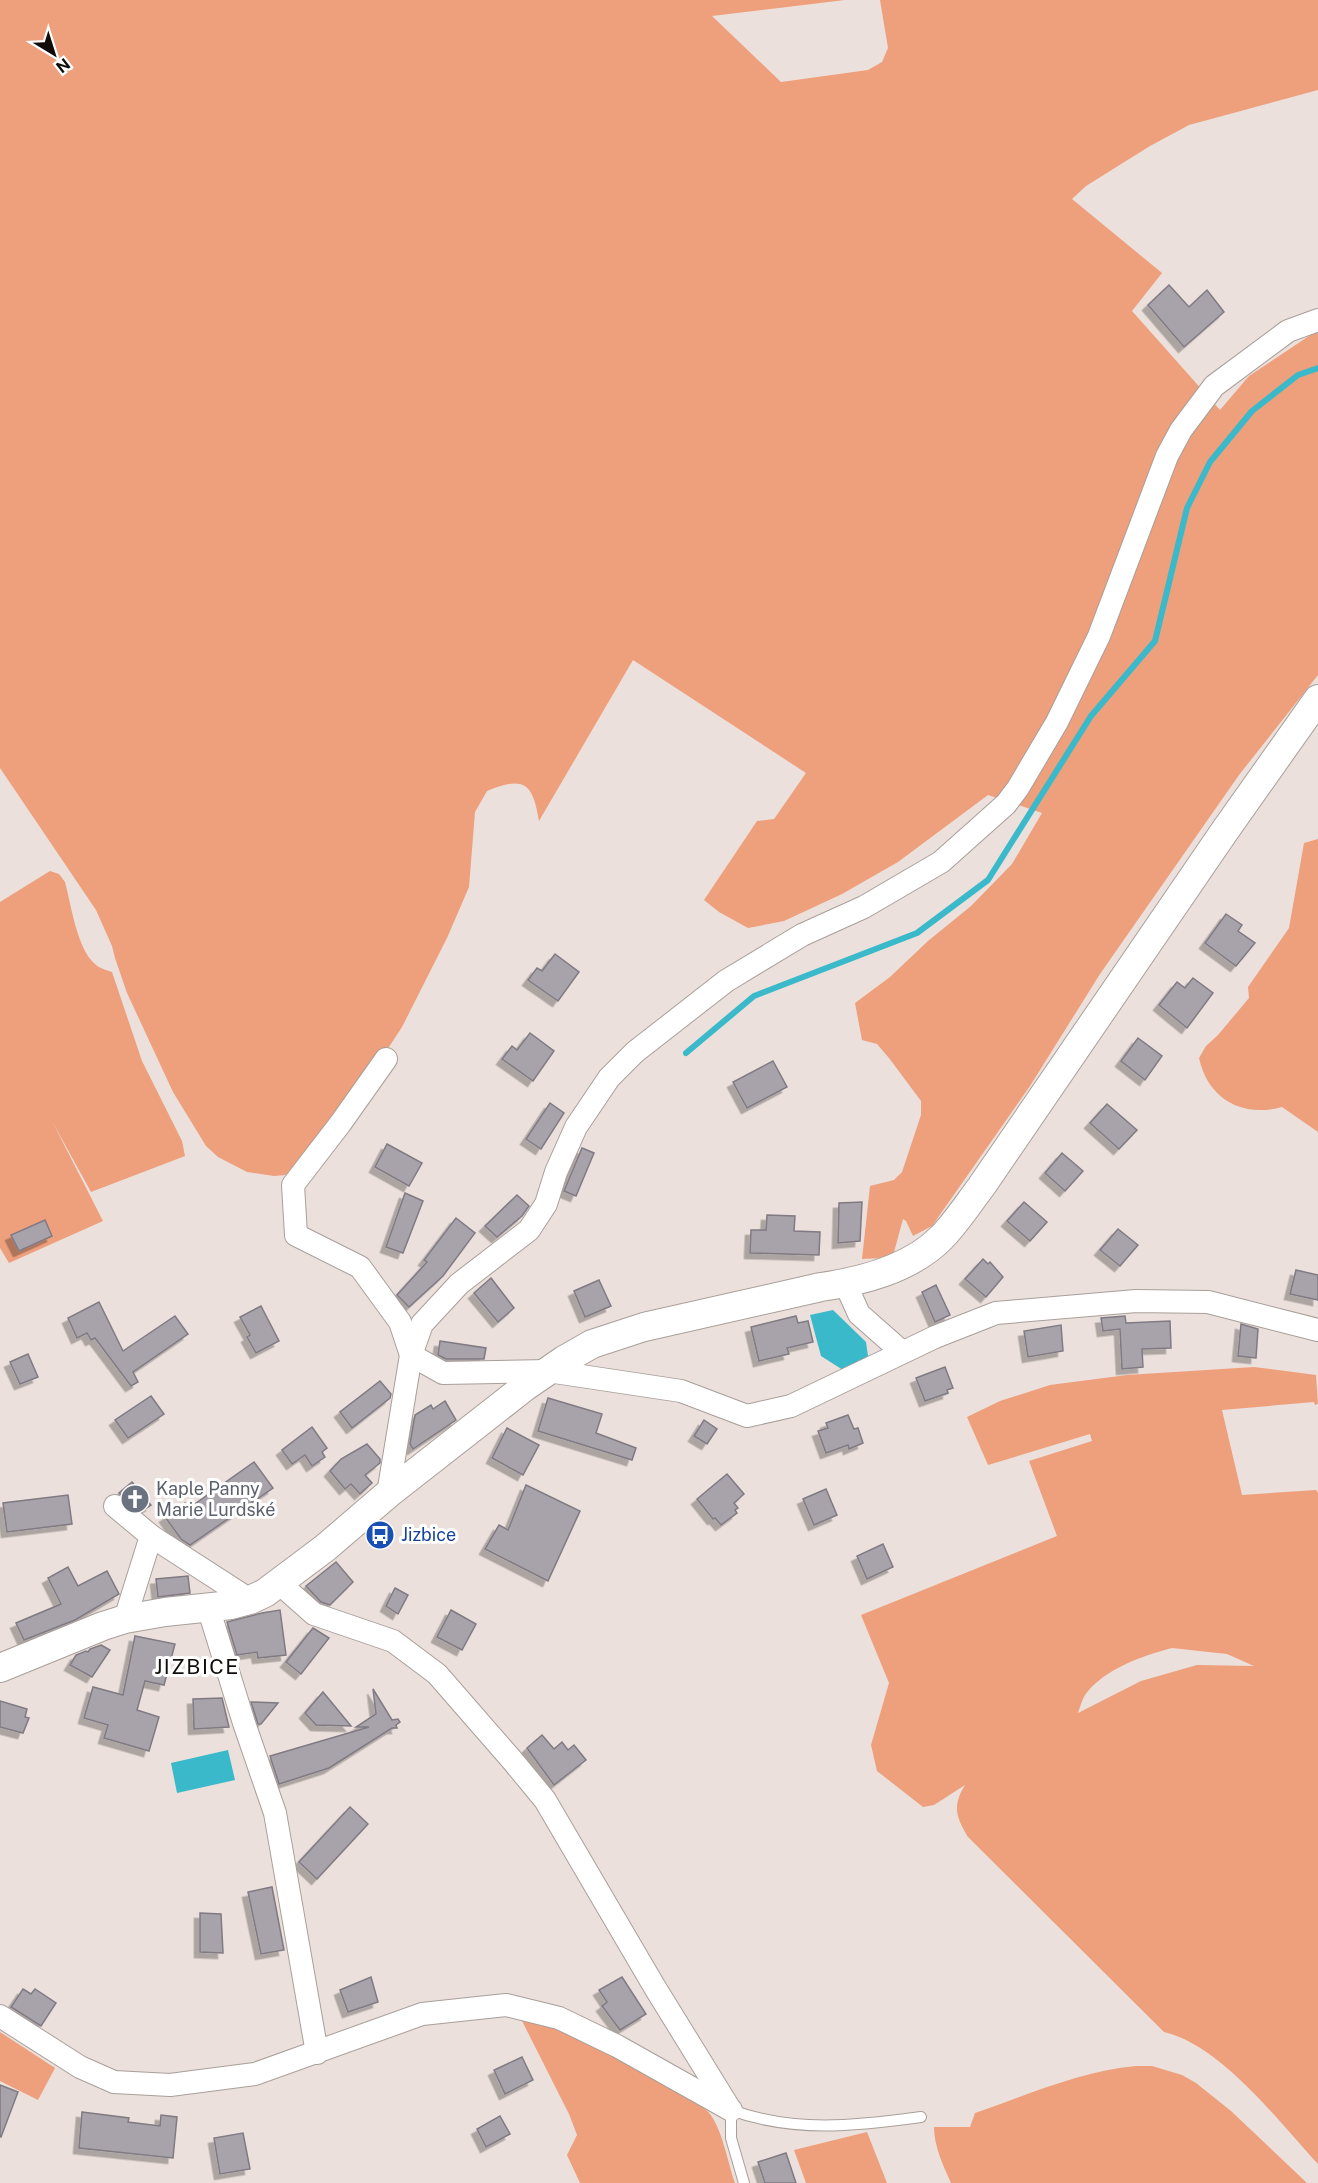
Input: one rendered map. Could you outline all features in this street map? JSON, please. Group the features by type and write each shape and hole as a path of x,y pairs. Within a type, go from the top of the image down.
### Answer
{"street":[{"path":"388,1494 411,1355 422,1324 459,1284 528,1230 546,1204 556,1172 576,1127 609,1078 635,1052 726,981 802,935 864,907 941,862 1006,804 1018,788 1078,682 1100,636 1167,456 1181,430 1214,386 1227,375 1288,331 1318,320"},
{"path":"0,1668 125,1619 231,1605 250,1600 279,1583 388,1494 548,1371 592,1344 644,1327 845,1283 910,1261 939,1240 953,1226 1254,788 1318,699"},
{"path":"386,1059 293,1185 296,1235 360,1267 400,1322 411,1355 442,1373 548,1371 681,1390 747,1416 791,1406 903,1352 996,1313 1136,1301 1208,1302 1318,1330"},
{"path":"845,1283 859,1314 903,1352"},
{"path":"114,1506 151,1536 250,1600"},
{"path":"125,1619 151,1536"},
{"path":"279,1583 314,1614 393,1641 437,1674 512,1760 545,1800 654,1986 731,2110"},
{"path":"208,1607 244,1723 276,1813 317,2053"},
{"path":"0,2016 80,2067 114,2082 170,2085 255,2074 422,2014 506,2006 559,2018 617,2046 731,2110"}],"lane":[{"path":"744,2183 731,2138 731,2110 774,2123 807,2126 868,2124 921,2117"}],"shaded area":[{"path":"0,0 845,0 712,16 781,82 868,70 882,62 888,48 880,0 1318,0 1318,90 1189,125 1150,146 1086,186 1072,199 1162,273 1132,311 1220,410 1249,376 1318,330 1318,675 1239,775 1100,974 1030,1086 932,1226 913,1236 903,1219 894,1252 882,1258 862,1259 870,1186 894,1180 902,1172 921,1115 921,1101 877,1044 862,1040 855,1003 890,977 928,941 971,906 1012,864 1042,813 988,795 898,862 842,894 784,921 748,928 719,912 704,900 757,821 774,819 806,773 633,660 539,821 534,798 525,786 510,784 487,791 475,812 469,887 447,938 402,1027 351,1105 302,1167 285,1175 274,1176 247,1172 218,1157 206,1146 173,1092 127,993 112,946 96,910 0,768"},
{"path":"1318,839 1318,1132 1282,1107 1253,1110 1229,1102 1210,1084 1199,1058 1206,1046 1249,998 1248,987 1289,928 1304,843"},
{"path":"50,871 59,874 65,882 79,937 89,957 98,967 112,972 142,1061 182,1141 185,1156 91,1192 52,1121 103,1221 9,1263 0,1248 0,902"},
{"path":"1254,1367 1316,1375 1318,1404 1315,1405 1314,1402 1222,1410 1242,1495 1316,1490 1318,1493 1318,2164 1267,2107 1227,2068 1207,2052 1164,2032 968,1837 957,1811 958,1799 965,1785 934,1805 923,1807 877,1771 871,1745 889,1683 861,1615 1057,1536 1029,1461 1092,1441 1090,1434 988,1465 967,1417 1000,1401 1050,1385 1127,1375","holes":["1172,1648 1227,1654 1254,1666 1197,1665 1141,1681 1078,1713 1085,1695 1102,1678 1148,1655"]},
{"path":"518,2013 551,2024 645,2068 666,2086 706,2110 720,2133 735,2183 580,2183 567,2155 577,2135 569,2114"},
{"path":"0,2032 55,2068 38,2100 0,2081"},
{"path":"1136,2066 1152,2066 1182,2075 1196,2083 1231,2111 1307,2183 951,2183 937,2148 934,2127 970,2127 975,2113 1075,2078"},
{"path":"867,2132 887,2183 806,2183 794,2150"}],"water":[{"path":"833,1310 866,1342 868,1356 853,1367 843,1370 821,1356 810,1315"},
{"path":"228,1750 235,1780 177,1793 171,1763"}],"building":[{"path":"1169,285 1189,307 1207,290 1224,312 1184,347 1148,305"},
{"path":"1226,914 1242,925 1238,931 1255,943 1236,966 1205,943"},
{"path":"555,954 579,972 558,1001 528,980 537,968 542,971"},
{"path":"1193,978 1213,993 1187,1028 1159,1005 1177,982 1185,988"},
{"path":"530,1033 554,1051 533,1081 502,1059 512,1046 517,1050"},
{"path":"1138,1038 1162,1056 1145,1080 1121,1061"},
{"path":"773,1061 787,1087 747,1108 733,1082"},
{"path":"550,1103 564,1113 541,1149 526,1139"},
{"path":"1107,1104 1137,1130 1119,1149 1090,1123"},
{"path":"387,1144 422,1163 409,1186 375,1167"},
{"path":"582,1148 594,1153 576,1196 564,1191"},
{"path":"1062,1153 1083,1171 1065,1191 1045,1173"},
{"path":"405,1193 423,1201 403,1253 386,1247"},
{"path":"517,1195 529,1206 522,1216 497,1237 485,1226"},
{"path":"862,1202 860,1241 838,1243 839,1203"},
{"path":"1024,1202 1047,1222 1030,1241 1007,1221"},
{"path":"767,1215 795,1216 794,1231 820,1232 819,1255 750,1253 751,1230 766,1230"},
{"path":"456,1218 475,1233 443,1276 409,1307 397,1295 427,1262 424,1260"},
{"path":"45,1220 52,1236 19,1251 11,1235"},
{"path":"1118,1229 1138,1245 1120,1266 1100,1250"},
{"path":"983,1259 988,1264 990,1262 1003,1277 986,1297 965,1279"},
{"path":"1296,1270 1318,1275 1318,1300 1290,1294"},
{"path":"491,1278 514,1308 498,1322 474,1293"},
{"path":"599,1280 611,1306 585,1317 574,1291"},
{"path":"936,1285 950,1315 935,1322 922,1292"},
{"path":"99,1302 123,1351 175,1316 188,1334 133,1372 138,1382 131,1386 95,1338 91,1340 87,1333 77,1338 68,1318"},
{"path":"261,1306 279,1341 256,1353 247,1337 250,1335 240,1317"},
{"path":"796,1316 798,1323 808,1321 813,1342 787,1348 789,1354 759,1361 751,1327"},
{"path":"1125,1316 1126,1323 1170,1321 1171,1348 1142,1349 1143,1367 1122,1369 1120,1329 1103,1331 1101,1318"},
{"path":"1241,1324 1258,1329 1256,1358 1238,1356"},
{"path":"1061,1325 1063,1351 1028,1357 1024,1331"},
{"path":"440,1341 486,1348 484,1359 446,1359 438,1355"},
{"path":"28,1354 38,1377 20,1384 10,1362"},
{"path":"945,1367 953,1388 947,1390 948,1393 925,1401 916,1378"},
{"path":"380,1381 391,1394 390,1398 352,1428 340,1412"},
{"path":"151,1396 164,1414 128,1438 115,1420"},
{"path":"548,1398 602,1414 596,1433 636,1448 632,1460 538,1431"},
{"path":"445,1401 456,1420 413,1449 410,1444 415,1415 431,1405 433,1409"},
{"path":"848,1415 854,1429 858,1428 863,1443 849,1449 848,1445 826,1453 818,1431 828,1428 826,1423"},
{"path":"704,1420 717,1429 707,1444 694,1436"},
{"path":"312,1427 327,1448 322,1452 325,1457 312,1466 305,1455 292,1464 282,1450"},
{"path":"507,1428 539,1445 523,1475 492,1458"},
{"path":"367,1444 380,1459 380,1463 365,1475 372,1483 360,1494 351,1484 345,1489 330,1471 341,1459"},
{"path":"254,1462 273,1488 190,1545 181,1539 165,1517 185,1503 189,1508"},
{"path":"727,1474 744,1494 734,1503 738,1508 735,1510 737,1513 721,1525 715,1518 713,1519 697,1499"},
{"name":"Kaple Panny Marie Lurdské","path":"132,1482 151,1505 142,1511 119,1493"},
{"path":"526,1485 580,1511 548,1581 485,1549 499,1525 508,1530"},
{"path":"826,1489 837,1515 814,1525 803,1499"},
{"path":"68,1495 72,1524 7,1532 3,1503"},
{"path":"883,1544 893,1567 867,1579 857,1556"},
{"path":"336,1562 353,1582 330,1605 321,1602 306,1586"},
{"path":"68,1567 78,1586 107,1571 119,1594 75,1620 24,1640 16,1623 61,1604 48,1578"},
{"path":"188,1576 190,1593 158,1597 156,1579"},
{"path":"395,1588 408,1595 398,1614 386,1606"},
{"path":"280,1610 286,1655 258,1658 257,1652 237,1655 227,1622"},
{"path":"451,1610 476,1624 462,1650 437,1637"},
{"path":"313,1628 329,1638 301,1674 286,1662"},
{"path":"135,1636 175,1644 164,1685 145,1681 137,1710 159,1717 149,1751 104,1738 108,1725 84,1718 93,1687 123,1695"},
{"path":"101,1645 110,1650 92,1677 70,1665 76,1655"},
{"path":"373,1689 392,1720 398,1719 400,1722 396,1725 397,1728 392,1728 329,1768 279,1784 270,1756 369,1727 356,1727 376,1714"},
{"path":"323,1692 351,1726 316,1725 305,1713"},
{"path":"222,1698 229,1727 194,1729 193,1699"},
{"path":"0,1701 27,1709 25,1717 29,1718 23,1733 0,1727"},
{"path":"251,1702 278,1703 261,1724 258,1724"},
{"path":"542,1735 554,1749 562,1742 568,1750 574,1745 586,1760 554,1785 527,1748"},
{"path":"350,1807 368,1824 317,1879 299,1862"},
{"path":"272,1887 284,1950 261,1954 248,1892"},
{"path":"200,1913 221,1914 223,1953 200,1952"},
{"path":"371,1977 378,2002 348,2012 340,1990"},
{"path":"622,1977 646,2014 620,2030 602,2006 607,2002 599,1990"},
{"path":"23,1989 31,1994 35,1989 56,2003 41,2026 11,2007"},
{"path":"522,2057 533,2080 505,2094 494,2070"},
{"path":"0,2085 18,2092 1,2137 0,2137"},
{"path":"82,2112 129,2118 128,2122 160,2126 161,2115 177,2117 173,2158 79,2148"},
{"path":"500,2116 510,2134 486,2147 477,2129"},
{"path":"243,2133 250,2169 220,2174 214,2138"},
{"path":"786,2153 796,2183 765,2183 758,2162"}],"waterway":[{"path":"686,1053 754,996 917,933 988,880 1091,716 1155,641 1187,508 1210,462 1252,411 1298,375 1318,368"}],"place":[{"name":"Kaple Panny Marie Lurdské","path":"135,1499"},
{"name":"Jizbice","path":"380,1535"}],"district":[{"name":"JIZBICE","path":"197,1667"}]}
